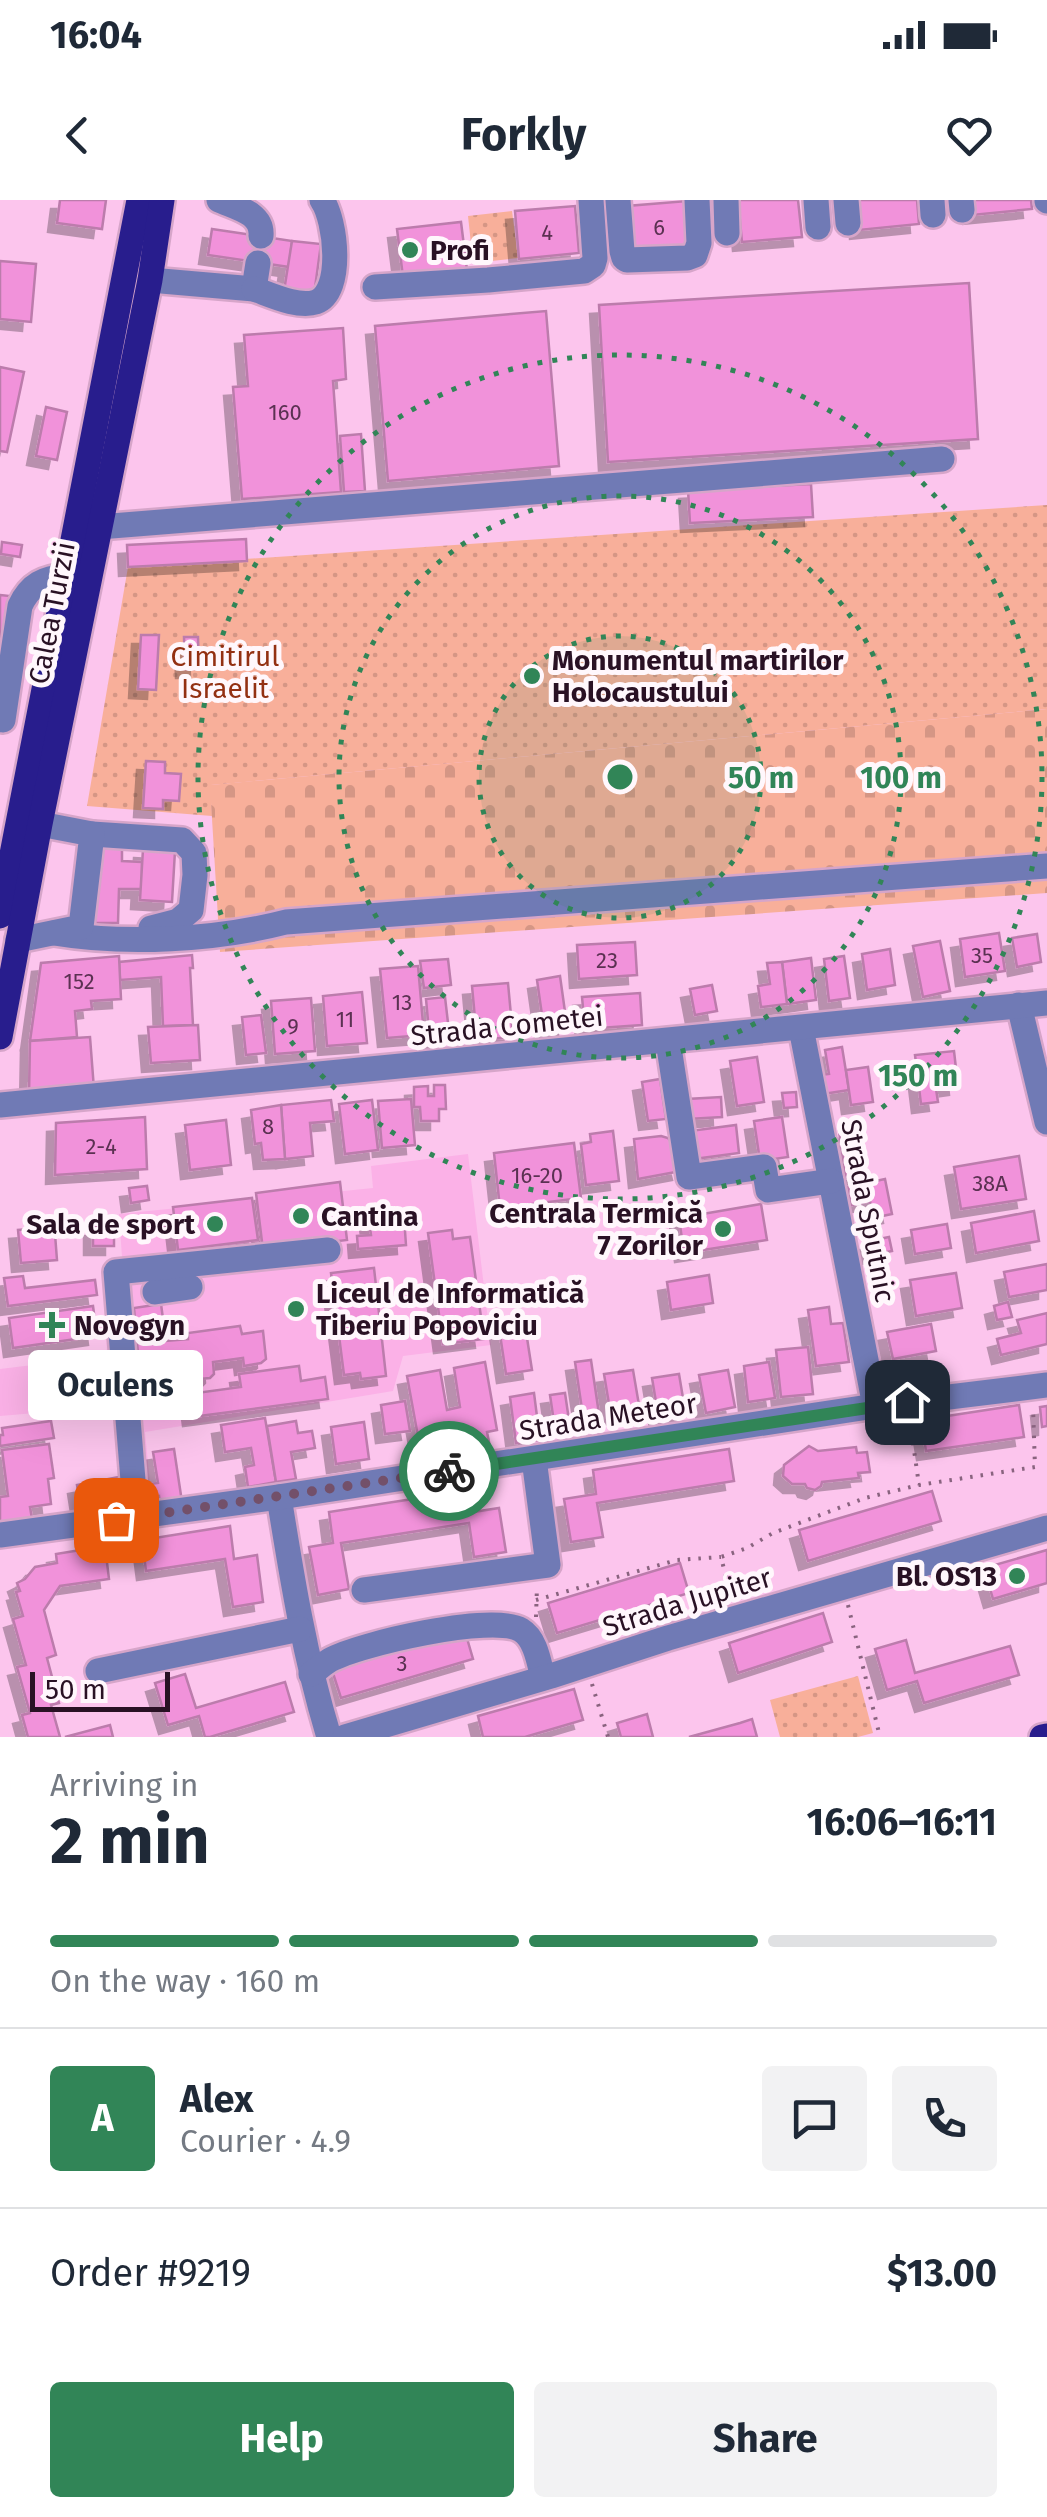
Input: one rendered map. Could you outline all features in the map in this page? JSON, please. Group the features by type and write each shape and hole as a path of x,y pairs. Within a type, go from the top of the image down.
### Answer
{"main road":[{"name":"Calea Turzii","path":"0,916 139,200"},
{"name":"Calea Turzii","path":"0,1037 150,280 162,200"}],"street":[{"path":"219,200 257,218 261,236"},
{"path":"150,280 254,289 308,304 318,301 326,296 334,262 334,228 322,200"},
{"path":"376,287 584,271 594,265 596,258 591,200"},
{"path":"618,200 622,251 627,260 695,255 697,200"},
{"path":"726,200 727,234"},
{"path":"816,200 818,227"},
{"path":"254,289 258,263"},
{"path":"99,527 942,459"},
{"path":"40,712 2,720 20,606 39,582 67,576"},
{"path":"18,940 81,927 159,927 178,921 191,910 194,898 194,853 182,840 92,834 40,824"},
{"path":"81,927 92,834"},
{"path":"54,933 95,940 238,933 286,922 1047,866"},
{"name":"Strada Cometei","path":"0,1105 1047,1002"},
{"path":"1019,1005 1047,1122"},
{"name":"Strada Sputnic","path":"802,1028 876,1406"},
{"path":"668,1041 689,1177 764,1167 768,1190 832,1181"},
{"path":"136,1516 116,1272 173,1284 328,1250"},
{"name":"Strada Meteor","path":"0,1536 876,1406 1040,1386"},
{"path":"364,1590 548,1565 534,1458"},
{"path":"279,1497 300,1629 329,1737"},
{"name":"Strada Jupiter","path":"346,1737 1047,1528"},
{"path":"311,1674 330,1660 417,1633 489,1625 524,1631 532,1642 544,1678"},
{"path":"98,1671 300,1629"}],"path":[{"path":"536,1600 677,1560 721,1557 865,1498 918,1484 1035,1467 1040,1386"},
{"path":"907,1402 918,1484"},
{"path":"721,1557 736,1618"},
{"path":"844,1587 880,1737"},
{"path":"586,1664 608,1737"}],"shaded area":[{"name":"Liceul de Informatică Tiberiu Popoviciu","path":"468,1154 491,1345 403,1356 393,1391 145,1432 153,1514 127,1518 117,1406 0,1416 0,1369 107,1356 104,1274 123,1271 119,1214 373,1188 371,1166"}],"green space":[{"path":"512,211 518,258 473,263 468,216"},
{"name":"Cimitirul Israelit","path":"1047,505 1047,709 211,785 212,816 87,806 128,567"},
{"path":"1047,709 1047,893 220,952 210,785"},
{"path":"858,1676 873,1733 858,1737 780,1737 770,1700"}],"building":[{"path":"60,200 106,200 102,229 57,223"},
{"path":"738,200 798,200 802,237 742,242"},
{"path":"857,200 917,200 919,224 859,230"},
{"path":"970,200 1031,200 1032,209 972,215"},
{"path":"687,201 691,248 631,253 627,206"},
{"path":"575,206 579,253 519,259 515,211"},
{"path":"461,222 467,270 403,277 397,229"},
{"path":"212,229 292,241 289,267 208,255"},
{"path":"292,241 321,244 314,295 284,291"},
{"path":"0,261 36,264 31,322 0,319"},
{"path":"969,283 978,439 608,462 599,305"},
{"path":"546,311 559,466 388,481 375,326"},
{"path":"343,328 346,379 333,381 341,492 242,499 233,387 248,386 244,335"},
{"path":"0,367 24,372 7,452 0,451"},
{"path":"46,407 67,412 57,460 36,456"},
{"path":"361,434 365,491 344,492 340,436"},
{"path":"811,484 813,517 690,523 688,490"},
{"path":"246,539 247,561 128,567 127,545"},
{"path":"2,542 22,545 20,557 1,554"},
{"path":"0,595 10,596 0,655"},
{"path":"141,635 159,635 156,690 138,689"},
{"path":"184,637 198,637 199,669 185,669"},
{"path":"146,761 165,762 165,773 181,774 179,801 163,800 163,809 143,808"},
{"path":"97,848 122,849 122,861 142,862 142,889 119,889 118,923 95,923"},
{"path":"143,849 175,851 172,902 140,900"},
{"path":"999,933 1005,971 965,977 960,939"},
{"path":"1037,934 1041,962 1017,967 1012,938"},
{"path":"940,941 950,991 923,997 913,946"},
{"path":"635,942 637,975 579,979 577,945"},
{"path":"890,949 895,985 867,990 862,954"},
{"path":"192,955 193,1025 163,1026 161,977 120,980 119,962"},
{"path":"119,956 121,999 91,1001 92,1009 75,1011 77,1037 30,1041 41,963"},
{"path":"844,956 850,998 829,1001 824,959"},
{"path":"811,958 816,1000 787,1004 782,962"},
{"path":"448,959 451,985 424,988 420,961"},
{"path":"782,962 787,1004 761,1007 758,986 770,984 767,963"},
{"path":"418,966 424,1035 387,1038 380,969"},
{"path":"560,976 567,1026 544,1029 537,980"},
{"path":"508,983 513,1037 477,1040 472,986"},
{"path":"712,985 717,1011 695,1015 690,989"},
{"path":"362,992 367,1043 327,1046 323,996"},
{"path":"640,993 642,1025 585,1029 582,997"},
{"path":"445,997 450,1040 430,1042 426,999"},
{"path":"311,998 315,1051 275,1054 271,1001"},
{"path":"261,1015 266,1053 246,1055 242,1017"},
{"path":"198,1025 200,1060 151,1063 148,1027"},
{"path":"90,1037 94,1089 29,1095 30,1041"},
{"path":"842,1047 849,1090 823,1094 820,1075 829,1074 825,1050"},
{"path":"954,1051 958,1086 936,1089 938,1102 921,1104 915,1055"},
{"path":"757,1057 764,1102 737,1106 730,1061"},
{"path":"868,1067 873,1102 851,1105 846,1070"},
{"path":"660,1079 666,1119 648,1121 642,1082"},
{"path":"434,1085 445,1085 446,1109 439,1109 439,1121 421,1121 420,1107 414,1107 414,1087 428,1086 428,1096 434,1096"},
{"path":"796,1092 797,1107 784,1108 782,1093"},
{"path":"721,1097 722,1117 688,1119 687,1099"},
{"path":"411,1099 415,1145 382,1148 378,1101"},
{"path":"331,1100 334,1121 310,1123 313,1156 285,1159 281,1105"},
{"path":"372,1100 378,1150 345,1154 339,1104"},
{"path":"281,1105 285,1159 263,1160 261,1143 255,1144 251,1110"},
{"path":"145,1117 147,1169 55,1175 56,1123"},
{"path":"782,1117 788,1157 760,1161 754,1121"},
{"path":"226,1120 231,1165 190,1170 185,1125"},
{"path":"736,1125 739,1153 694,1159 690,1131"},
{"path":"859,1128 866,1175 846,1178 839,1131"},
{"path":"613,1131 619,1181 586,1185 581,1144 591,1142 590,1134"},
{"path":"661,1136 674,1144 681,1171 638,1179 634,1139"},
{"path":"574,1143 581,1198 500,1208 494,1153"},
{"path":"1019,1156 1026,1199 961,1209 954,1167"},
{"path":"885,1179 892,1214 873,1218 870,1201 852,1205 848,1187"},
{"name":"Cantina","path":"340,1182 347,1240 263,1250 256,1193"},
{"path":"147,1186 149,1200 131,1203 129,1188"},
{"name":"Sala de sport","path":"252,1198 258,1240 178,1250 173,1207"},
{"name":"Centrala Termică 7 Zorilor","path":"761,1204 767,1240 684,1253 679,1218"},
{"path":"1034,1211 1039,1241 976,1253 971,1223"},
{"path":"404,1217 406,1245 358,1249 357,1236 371,1235 369,1220"},
{"path":"947,1224 951,1248 915,1254 911,1230"},
{"path":"93,1227 114,1227 114,1246 93,1246"},
{"path":"44,1228 45,1236 55,1234 57,1260 21,1263 18,1230"},
{"path":"452,1230 453,1239 470,1237 484,1339 443,1344 428,1233"},
{"path":"889,1237 892,1251 866,1256 864,1242"},
{"path":"1047,1264 1047,1290 1009,1297 1004,1272"},
{"path":"374,1268 386,1376 361,1379 360,1373 344,1375 331,1273"},
{"path":"956,1273 962,1308 916,1316 910,1280"},
{"path":"709,1275 713,1303 671,1310 667,1282"},
{"path":"23,1276 25,1288 95,1280 97,1295 8,1306 4,1278"},
{"path":"1008,1302 1012,1317 997,1320 994,1306"},
{"path":"161,1304 166,1341 188,1339 188,1333 240,1326 242,1334 263,1331 266,1359 244,1366 243,1358 213,1362 214,1374 210,1378 153,1383 151,1377 140,1376 134,1308"},
{"path":"93,1306 97,1336 13,1348 9,1318"},
{"path":"829,1307 831,1324 843,1323 849,1362 816,1366 808,1310"},
{"path":"1047,1313 1047,1344 1001,1355 997,1339 1021,1333 1017,1320"},
{"path":"931,1324 936,1351 893,1359 887,1332"},
{"path":"525,1325 532,1370 506,1374 499,1328"},
{"path":"808,1347 813,1394 781,1397 776,1350"},
{"path":"591,1360 599,1414 583,1416 575,1362"},
{"path":"485,1362 497,1430 487,1432 490,1447 429,1457 426,1441 419,1442 407,1376 440,1370 447,1410 460,1407 454,1368"},
{"path":"769,1362 775,1398 748,1402 744,1366"},
{"path":"299,1366 301,1381 325,1377 328,1399 192,1417 189,1394 241,1387 239,1374"},
{"path":"633,1370 640,1411 611,1416 604,1374"},
{"path":"728,1370 735,1407 706,1413 699,1375"},
{"path":"679,1374 686,1416 659,1420 652,1378"},
{"path":"534,1393 540,1440 516,1443 510,1397"},
{"path":"565,1393 570,1427 555,1429 550,1395"},
{"path":"405,1401 410,1431 385,1434 381,1405"},
{"path":"1019,1405 1024,1437 926,1451 921,1420"},
{"path":"1047,1406 1047,1426 1042,1427 1040,1407"},
{"path":"265,1418 276,1482 248,1487 245,1467 254,1465 251,1448 225,1452 221,1425"},
{"path":"51,1421 54,1438 0,1446 2,1428"},
{"path":"296,1421 298,1433 312,1431 315,1448 291,1452 296,1479 276,1482 267,1426"},
{"path":"364,1422 369,1459 336,1464 331,1427"},
{"path":"49,1444 54,1478 48,1479 51,1504 30,1507 32,1519 0,1523 0,1497 8,1496 2,1450"},
{"path":"809,1446 818,1451 856,1447 857,1453 867,1452 870,1472 858,1473 859,1478 822,1482 815,1490 805,1484 792,1484 783,1476 784,1465"},
{"path":"174,1449 182,1502 160,1505 159,1496 151,1497 149,1484 158,1483 153,1452"},
{"path":"729,1449 734,1481 597,1503 603,1537 571,1542 564,1499 596,1494 593,1470"},
{"path":"119,1477 124,1508 82,1516 77,1485"},
{"path":"464,1491 467,1513 499,1508 506,1552 474,1557 469,1523 341,1543 349,1589 318,1595 309,1547 333,1543 329,1512"},
{"path":"932,1491 941,1521 808,1561 799,1530"},
{"path":"230,1526 234,1559 257,1555 263,1602 233,1607 225,1559 146,1571 142,1540"},
{"path":"105,1546 109,1579 60,1586 44,1610 56,1655 47,1658 59,1703 51,1705 60,1737 28,1737 22,1715 30,1713 17,1667 26,1665 13,1619 23,1616 17,1583 35,1567 57,1563 56,1554"},
{"name":"Bl. OS13","path":"1047,1550 1047,1583 993,1599 984,1568"},
{"path":"680,1563 689,1593 557,1633 548,1603"},
{"path":"823,1613 832,1642 738,1673 729,1643"},
{"path":"464,1628 473,1659 341,1698 331,1667"},
{"path":"906,1640 915,1673 1010,1646 1019,1675 924,1703 917,1681 887,1690 875,1649"},
{"path":"185,1674 196,1708 285,1682 294,1712 210,1737 205,1737 199,1716 168,1725 155,1683"},
{"path":"574,1689 583,1720 525,1737 483,1737 478,1716"},
{"path":"647,1714 653,1737 621,1737 617,1723"},
{"path":"752,1719 757,1737 689,1737 740,1723"},
{"path":"110,1725 113,1737 65,1737"}],"way so far":[{"path":"116,1520 449,1471"}],"place":[{"name":"Profi","path":"410,250"},
{"name":"Monumentul martirilor Holocaustului","path":"532,676"},
{"name":"Cantina","path":"301,1216"},
{"name":"Sala de sport","path":"215,1224"},
{"name":"Centrala Termică 7 Zorilor","path":"723,1229"},
{"name":"Liceul de Informatică Tiberiu Popoviciu","path":"296,1309"},
{"name":"Novogyn","path":"52,1325"},
{"name":"Oculens","path":"116,1520"},
{"name":"Bl. OS13","path":"1017,1576"}],"route":[{"path":"449,1471 907,1402"}]}
